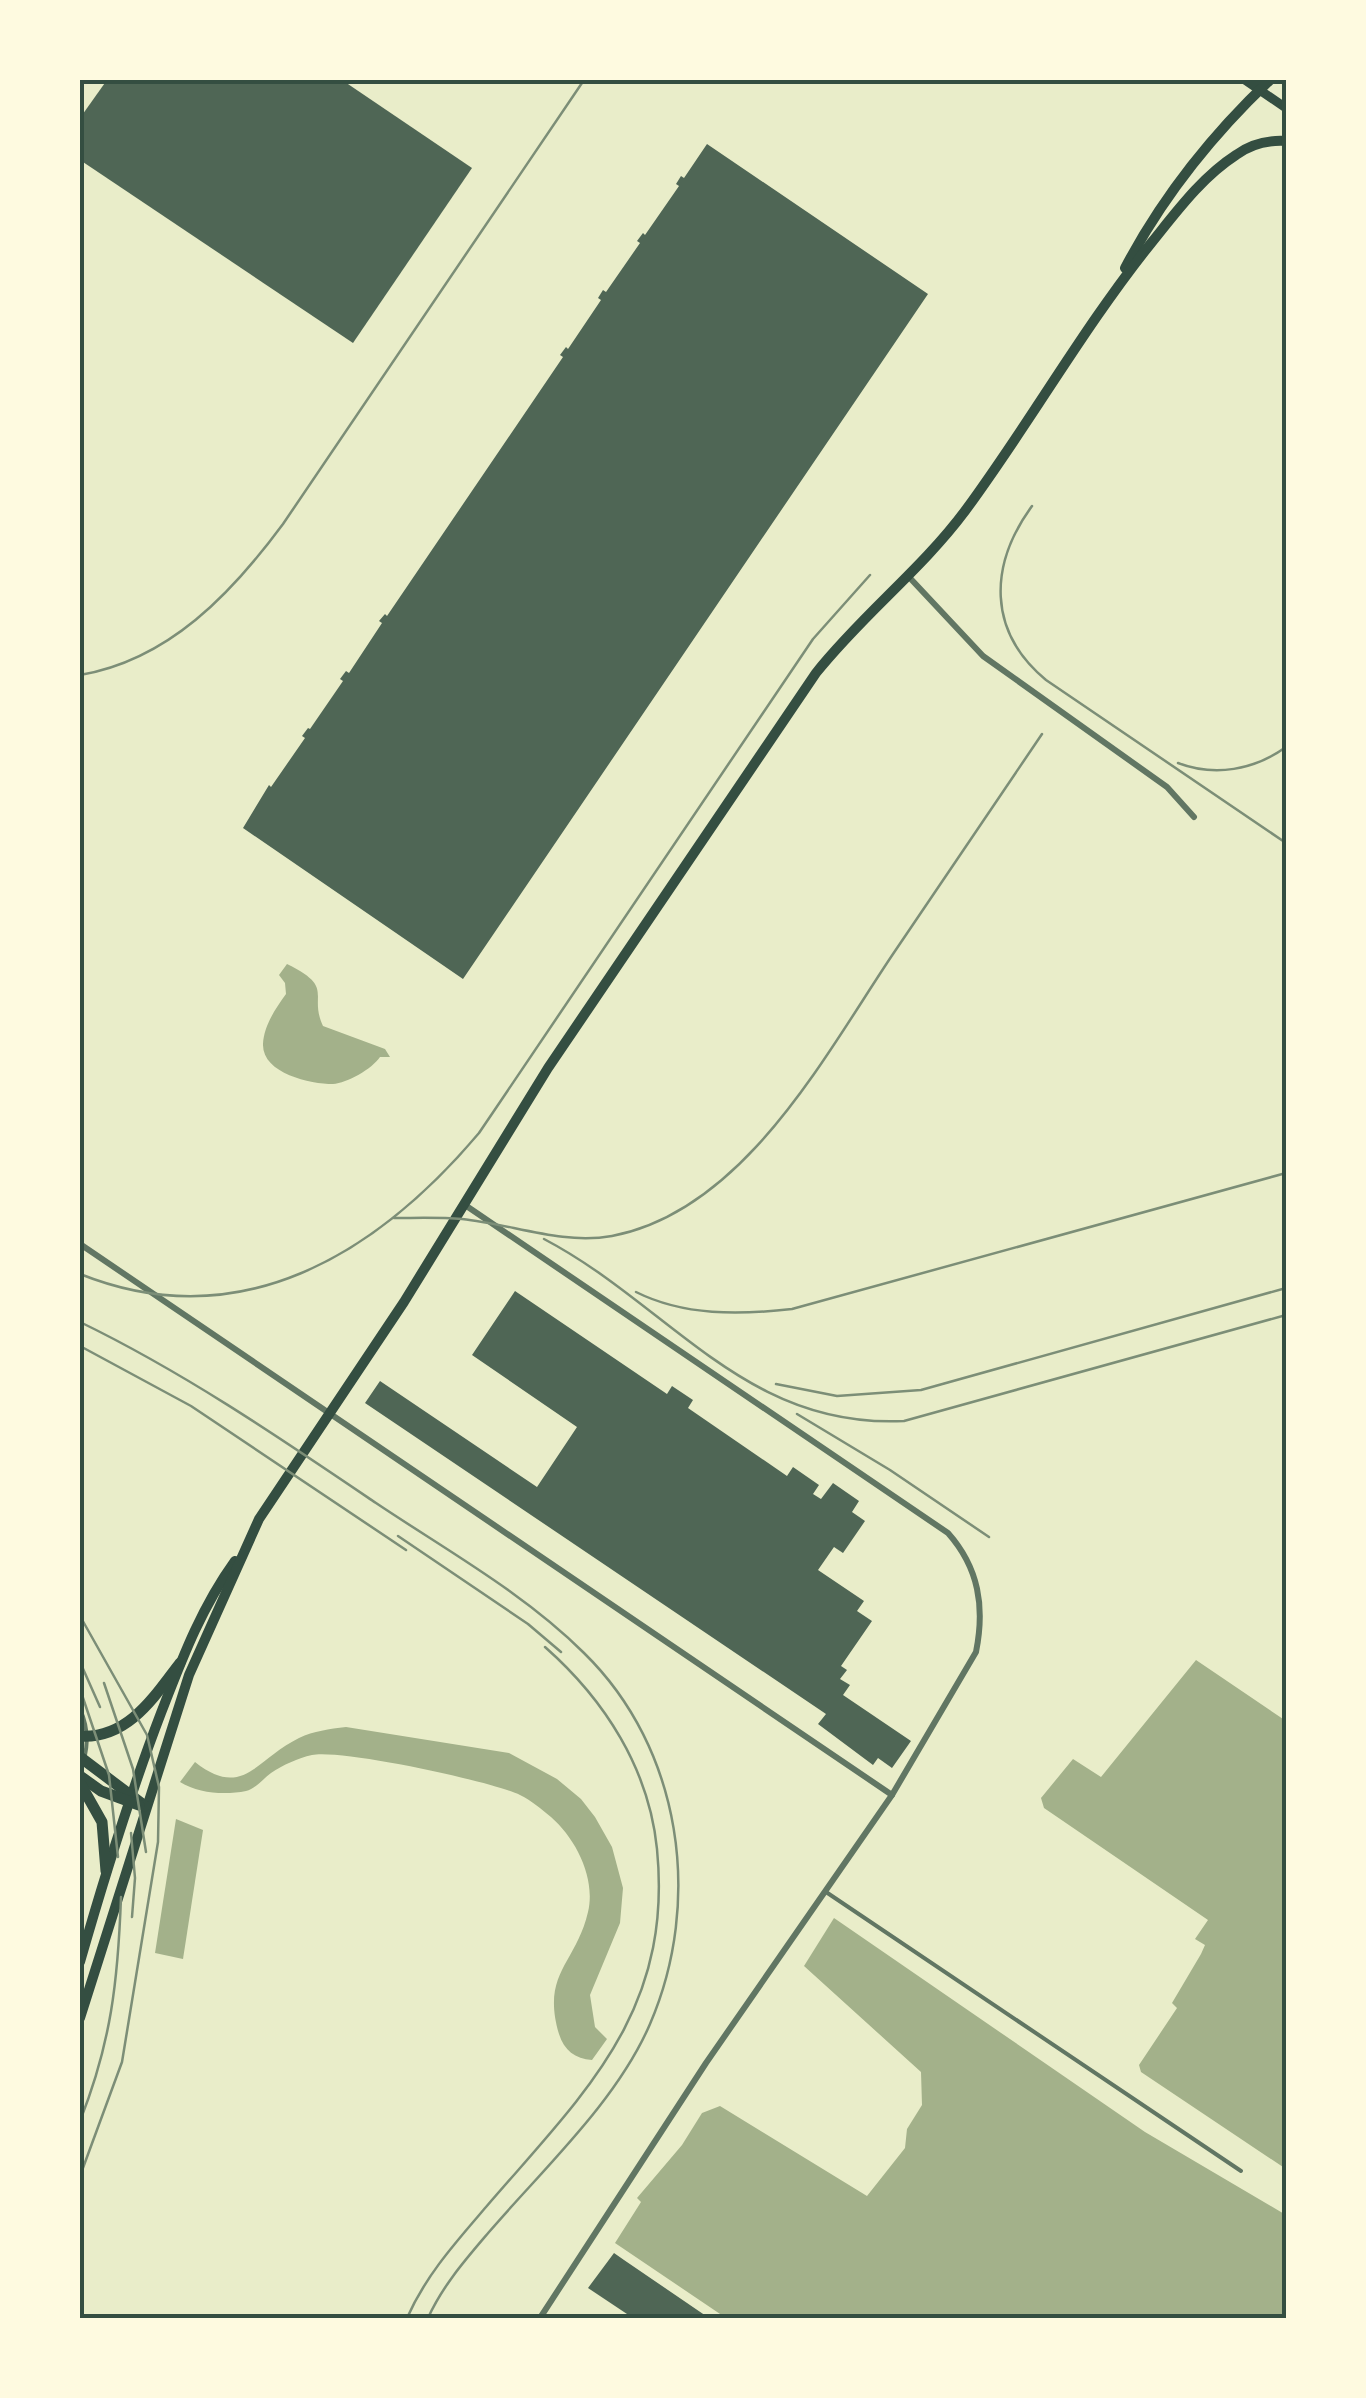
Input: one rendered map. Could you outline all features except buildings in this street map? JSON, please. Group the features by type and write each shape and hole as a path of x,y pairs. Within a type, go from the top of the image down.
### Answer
{"highway":[{"path":"80,1736 106,1734 124,1725 150,1702 180,1662"},
{"path":"80,1758 129,1799"},
{"path":"80,1778 145,1806"},
{"path":"80,1778 102,1822 106,1871"}],"main road":[{"path":"1245,80 1286,108"},
{"path":"80,2018 189,1675 259,1519 594,1000 816,673 858,624 909,577 966,510 1113,291 1169,198 1212,140 1270,80"},
{"path":"1113,291 1188,198 1234,155 1252,146 1286,141"},
{"path":"80,1962 129,1799 180,1662 211,1595 245,1548"}],"street":[{"path":"909,577 983,656 1174,793 1194,817"},
{"path":"465,1205 948,1534 971,1566 980,1599 981,1627 976,1652 892,1796 706,2063 540,2318"},
{"path":"80,1244 892,1796"},
{"path":"331,1414 441,1248"}],"lane":[{"path":"80,1709 86,1724 88,1750 80,1778"},
{"path":"826,1892 1241,2171"}],"shaded area":[{"path":"287,964 316,986 323,1026 385,1049 390,1057 380,1057 359,1075 333,1084 300,1079 270,1062 264,1037 286,994 279,975"},
{"path":"1196,1660 1286,1721 1286,2169 1141,2072 1139,2065 1177,2008 1172,2003 1205,1945 1195,1939 1208,1920 1044,1808 1041,1798 1073,1759 1101,1777"},
{"path":"346,1727 509,1753 557,1779 595,1817 612,1847 623,1888 620,1923 590,1995 595,2027 607,2039 592,2060 575,2056 564,2045 554,1997 588,1912 586,1873 568,1836 532,1802 504,1789 449,1775 328,1754 291,1762 246,1791 213,1793 180,1782 195,1762 211,1773 238,1777 299,1738"},
{"path":"176,1819 203,1830 183,1959 155,1953"},
{"path":"834,1918 1145,2132 1286,2215 1286,2318 726,2318 615,2243 641,2202 637,2198 682,2145 702,2113 720,2106 867,2196 905,2148 907,2129 922,2105 921,2072 804,1966"}],"railway":[{"path":"80,675 112,667 170,639 196,620 242,575 283,524 584,80"},
{"path":"1032,506 1008,551 1001,597 1004,619 1027,661 1046,680 1286,843"},
{"path":"80,1274 139,1291 195,1296 249,1290 301,1273 350,1248 396,1216 479,1133 813,639 870,575"},
{"path":"394,1218 462,1219 555,1236 593,1238 659,1221 702,1196 741,1162 809,1081 1042,734"},
{"path":"1178,763 1206,770 1234,769 1261,761 1286,747"},
{"path":"636,1292 692,1310 792,1309 1286,1173"},
{"path":"544,1239 589,1266 753,1384 798,1405 848,1418 904,1421 1286,1315"},
{"path":"776,1384 837,1396 921,1390 1286,1288"},
{"path":"80,1322 231,1407 536,1611 584,1653 617,1691 643,1734 662,1780 674,1828 676,1928 666,1977 650,2024 599,2107 464,2262 428,2318"},
{"path":"80,1346 191,1406 406,1550"},
{"path":"797,1414 890,1470 989,1537"},
{"path":"398,1536 528,1624 561,1652"},
{"path":"80,1616 147,1735 159,1787 158,1842 122,2062 80,2176"},
{"path":"407,2318 442,2260 587,2087 636,2004 651,1958 658,1907 657,1849 645,1791 605,1713 545,1647"},
{"path":"80,1662 100,1707"},
{"path":"104,1683 133,1769 146,1852"},
{"path":"81,1692 109,1775 118,1857"},
{"path":"131,1833 135,1878 132,1917"},
{"path":"80,2121 99,2065 111,2011 121,1897"}]}
